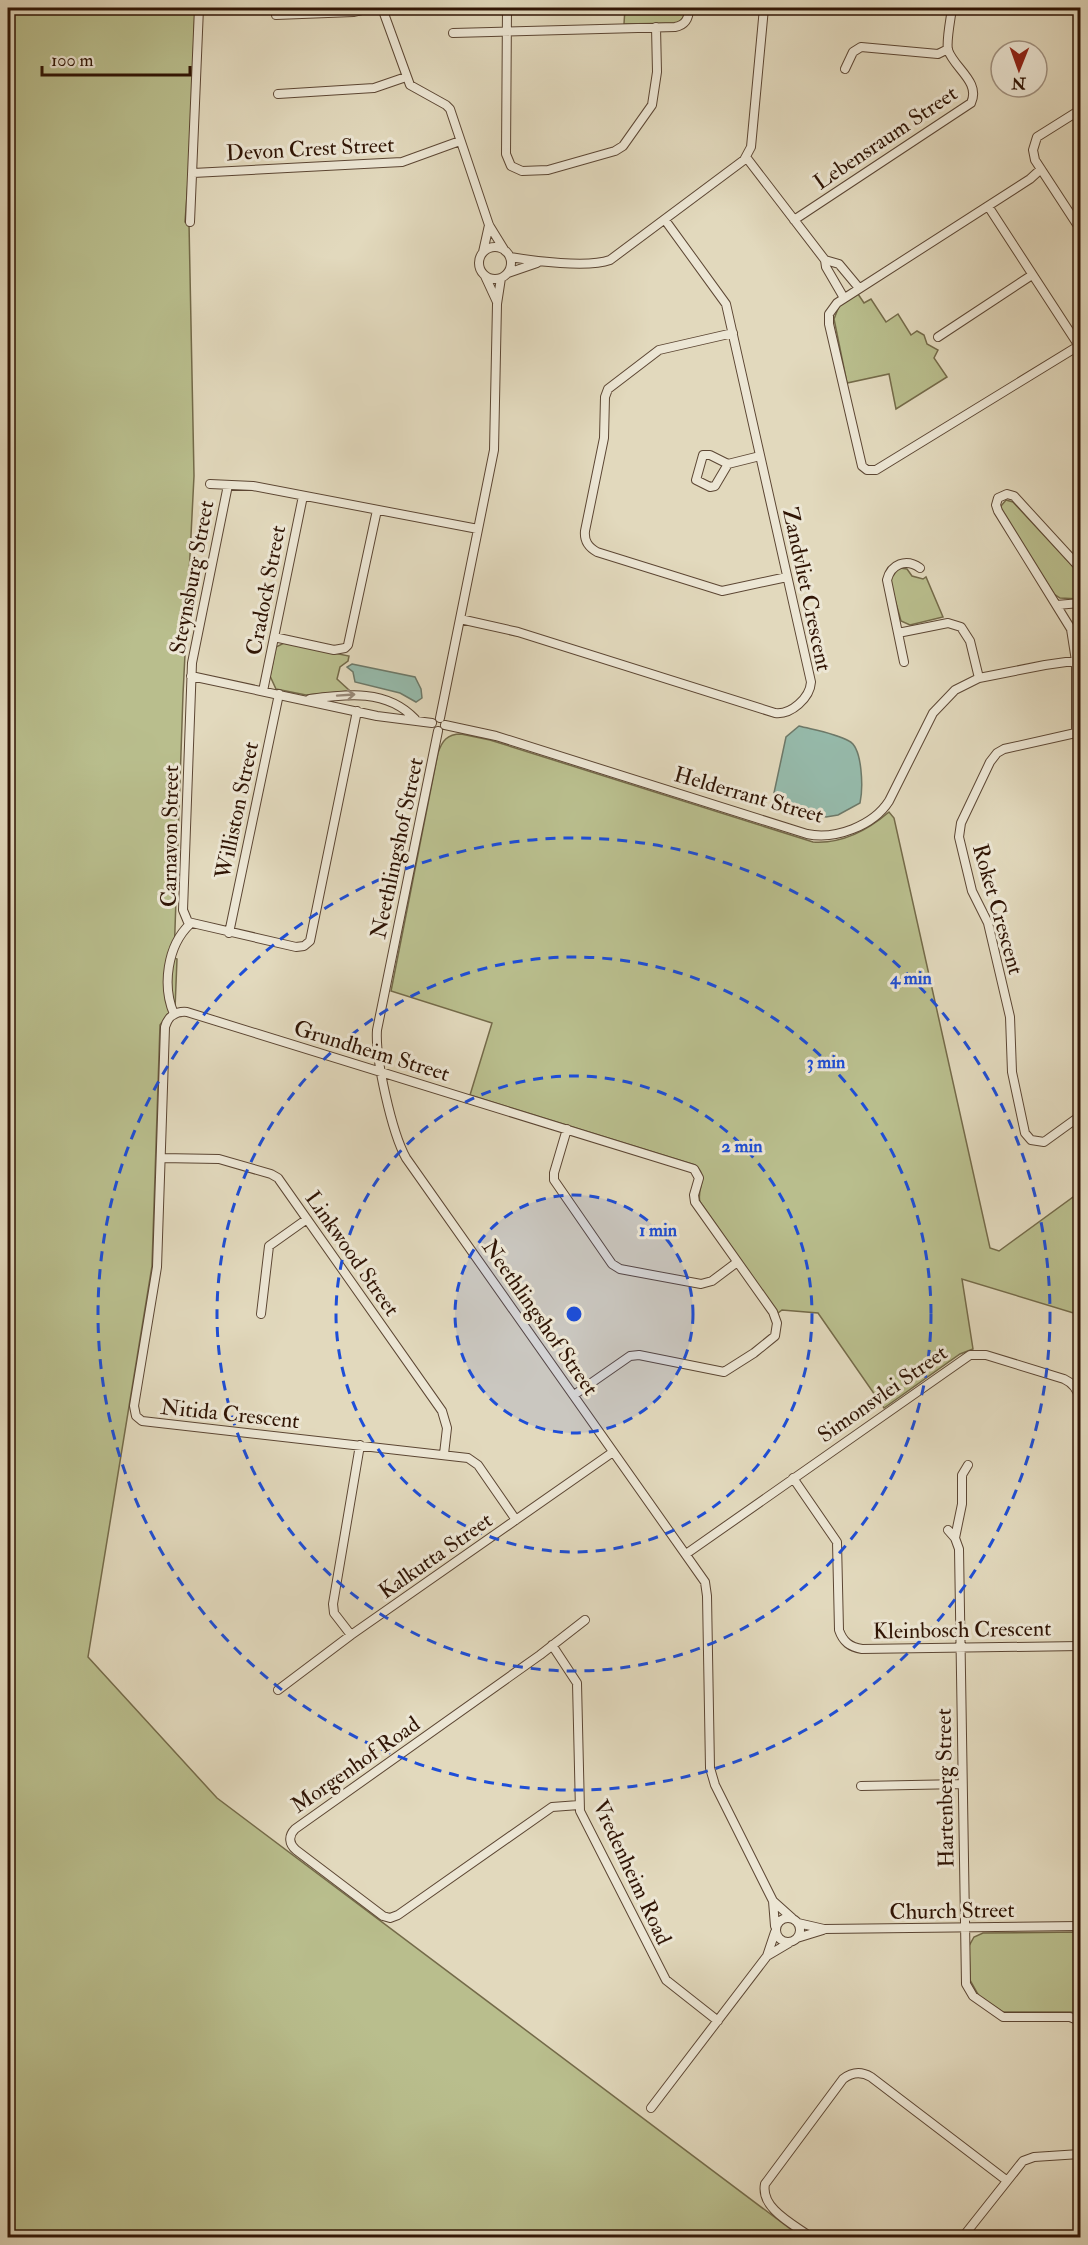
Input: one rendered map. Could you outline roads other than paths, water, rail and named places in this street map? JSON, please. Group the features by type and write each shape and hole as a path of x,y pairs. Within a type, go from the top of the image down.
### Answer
{"street":[{"path":"190,222 199,8"},
{"path":"276,15 354,12 371,8"},
{"path":"382,8 412,88 450,109 489,225 511,262 497,304 495,442 440,718"},
{"path":"507,8 506,154 511,166 522,171 548,170 615,151 622,146 652,105 657,72 656,27"},
{"path":"453,33 682,25 688,17 689,8"},
{"path":"483,252 490,248 498,248 508,254 538,262 606,261 746,157 751,147 764,8"},
{"name":"Lebensraum Street","path":"794,220 969,106 974,95 973,86 948,49 952,8"},
{"path":"845,69 853,52 861,48 938,54 948,49"},
{"path":"278,94 374,88 406,77"},
{"path":"1080,110 1037,137 1033,146 1033,155 1080,229"},
{"name":"Devon Crest Street","path":"193,173 402,162 460,141"},
{"path":"746,157 825,260 826,267 843,298"},
{"path":"988,206 1080,345 876,470 870,471 860,463 829,324 831,309 843,298 1030,179 1041,169"},
{"name":"Zandvliet Crescent","path":"460,620 518,632 775,713 783,714 792,710 806,696 811,686 723,298 665,219"},
{"path":"489,225 479,265 497,304"},
{"path":"825,260 839,264 859,288"},
{"path":"485,276 496,279 538,262"},
{"path":"938,337 1032,275"},
{"path":"732,333 659,350 608,389 605,397 604,438 585,540 589,547 597,552 722,591 787,577"},
{"path":"728,464 715,486 710,487 696,480 703,455 708,454 728,464 760,456"},
{"path":"210,484 253,486 478,529"},
{"name":"Steynsburg Street","path":"191,676 228,485"},
{"name":"Roket Crescent","path":"1080,568 1014,496 1007,494 998,498 996,505 998,511 1071,629 1078,661 1078,732 1009,747 997,753 990,762 961,823 959,837 972,891 988,923 1010,1017 1011,1064 1026,1133 1031,1140 1044,1142 1080,1116"},
{"name":"Cradock Street","path":"263,691 303,496"},
{"path":"274,637 334,650 345,648 348,645 377,510"},
{"path":"904,662 887,585 888,576 893,568 902,563 912,563 920,568"},
{"path":"1057,605 1080,603"},
{"path":"898,633 948,622 961,627 970,640 979,678"},
{"name":"Helderrant Street","path":"445,725 496,736 807,834 831,835 849,830 882,810 889,801 939,705 955,690 979,678 1078,661"},
{"path":"191,676 357,711 432,723"},
{"name":"Carnavon Street","path":"191,676 183,910 185,919 190,924 229,933 296,947 304,946 310,941 357,711"},
{"name":"Williston Street","path":"229,933 279,694"},
{"path":"305,700 353,694 397,704 406,709 415,719"},
{"path":"394,718 397,704"},
{"path":"435,718 445,721 442,730 438,731 434,729 432,723 435,718"},
{"name":"Neethlingshof Street","path":"438,731 377,1030 378,1053 399,1146 702,1578 707,1592 709,1757 712,1778 773,1901"},
{"path":"161,1158 165,1027 174,1014 168,1001 169,973 172,950 180,933 190,924"},
{"name":"Grundheim Street","path":"174,1014 188,1012 691,1168 698,1174 694,1195 696,1202 736,1263"},
{"path":"567,1129 554,1180 612,1264 620,1269 701,1284 712,1281 736,1263 776,1318 777,1332 770,1340 730,1369 720,1372 639,1355 630,1356 574,1395"},
{"name":"Linkwood Street","path":"161,1158 219,1159 278,1178 442,1412 447,1428 444,1454"},
{"name":"Nitida Crescent","path":"161,1158 158,1267 134,1406 136,1416 142,1421 468,1458 475,1462 516,1520"},
{"path":"261,1314 269,1246 307,1219"},
{"name":"Simonsvlei Street","path":"686,1554 962,1359 975,1354 986,1355 1064,1379 1073,1384 1079,1395 1080,1434"},
{"path":"351,1635 334,1613 333,1604 360,1446"},
{"name":"Kalkutta Street","path":"278,1690 351,1635 614,1452"},
{"path":"955,1539 962,1504 962,1475 968,1465"},
{"name":"Kleinbosch Crescent","path":"793,1478 837,1542 839,1630 846,1642 853,1647 1080,1646"},
{"path":"948,1530 955,1539"},
{"name":"Hartenberg Street","path":"955,1539 959,1549 965,1979 973,1996 1003,2017 1070,2017 1080,2021"},
{"name":"Morgenhof Road","path":"579,1806 552,1807 398,1915 390,1918 383,1916 296,1850 291,1842 291,1835 295,1829 585,1620"},
{"name":"Vredenheim Road","path":"552,1645 577,1683 579,1806 666,1980 718,2021"},
{"path":"861,1786 962,1784"},
{"path":"773,1901 800,1928 794,1940 783,1942 778,1938 773,1901"},
{"path":"651,2108 767,1956 775,1929 782,1918 795,1921"},
{"name":"Church Street","path":"795,1921 824,1929 1080,1926"},
{"name":"Church Street","path":"767,1956 794,1940 824,1929"},
{"path":"812,2238 771,2207 765,2198 765,2184 843,2079 850,2074 859,2073 871,2077 1006,2180"},
{"path":"962,2238 1018,2164 1027,2159 1080,2154"}]}
